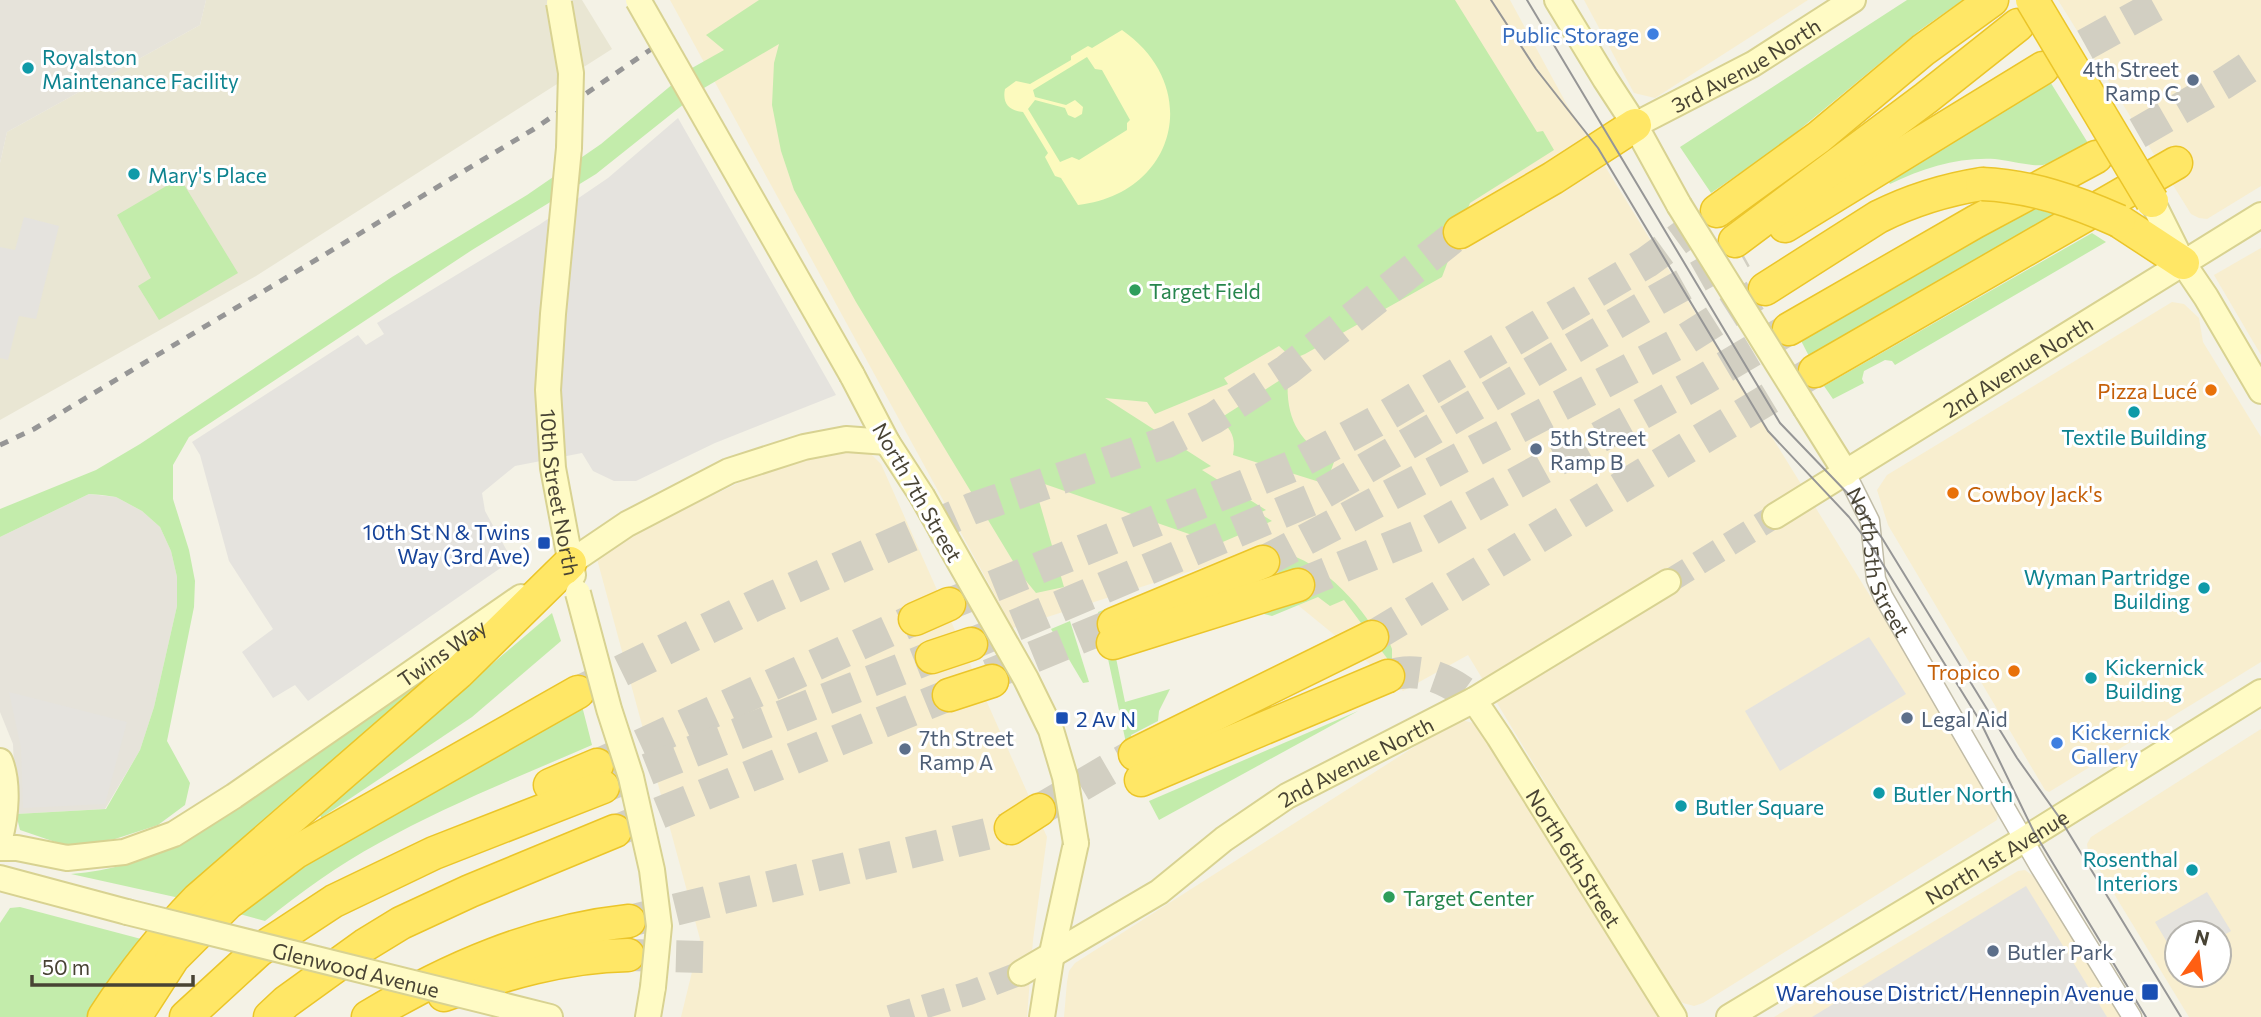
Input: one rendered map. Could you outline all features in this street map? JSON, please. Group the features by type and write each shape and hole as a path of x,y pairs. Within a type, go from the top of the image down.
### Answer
{"highway":[{"path":"1717,211 1819,137 1933,42 1992,0"},
{"path":"2043,68 1739,247 1926,98 2025,12 2152,201"},
{"path":"1460,232 1553,178 1609,139 1635,125"},
{"path":"1789,329 1975,222 2096,157"},
{"path":"1815,370 2176,163"},
{"path":"1765,289 1878,217 1939,192 1982,184 2025,188 2071,201 2119,221 2176,250"},
{"path":"1263,562 1111,634 1298,584"},
{"path":"104,1017 130,977 198,899 458,673 574,578"},
{"path":"915,619 949,604"},
{"path":"1372,637 1138,767 1388,676"},
{"path":"932,657 971,644"},
{"path":"949,695 990,678"},
{"path":"135,1017 173,958 228,903 296,852 578,692"},
{"path":"186,1017 258,951 380,869 428,841 600,776"},
{"path":"270,1017 286,1002 365,944 401,923 470,891 615,831"},
{"path":"368,1017 432,981 491,954 534,939 629,921"},
{"path":"387,1017 494,977 552,963 628,956"}],"street":[{"name":"10th Street North","path":"558,0 571,73 569,148 548,390 553,468 574,578 609,709 631,777 652,870 659,926 648,1017"},
{"name":"North 7th Street","path":"638,0 852,375 887,442 922,496 1026,679 1051,730 1065,777 1076,843 1052,953 1042,1017"},
{"name":"North 5th Street","path":"1557,0 1635,125 1679,205 1846,473 1870,521 1876,579 1883,596 2132,1017"},
{"name":"3rd Avenue North","path":"1635,125 1753,64 1853,0"},
{"path":"2152,201 2176,250 2261,391"},
{"name":"2nd Avenue North","path":"1775,516 1846,473 2176,250 2261,215"},
{"name":"Twins Way","path":"0,848 17,848 67,858 124,852 174,834 574,578 627,524 729,471 804,447 846,439 887,442"},
{"name":"2nd Avenue North","path":"1052,953 1159,892 1224,839 1287,796 1474,700 1668,582"},
{"name":"North 1st Avenue","path":"1729,1017 2025,839 2261,692"},
{"name":"North 6th Street","path":"1474,700 1674,1017"},
{"path":"0,761 4,770 4,822 0,838"},
{"name":"Glenwood Avenue","path":"0,878 550,1017"},
{"path":"1021,973 1052,953"}],"shaded area":[{"path":"0,0 206,0 200,25 7,132 0,163"},
{"path":"206,0 582,0 612,49 256,276 0,420 0,163 7,132 200,25"},
{"path":"670,0 1510,0 1566,103 1999,805 1997,820 1703,1003 1694,1006 1683,1003 1674,996 1468,655 1403,691 1238,556 1013,628"},
{"path":"1584,0 1808,0 1655,98 1634,93"},
{"name":"4th Street Ramp C","path":"2058,0 2261,0 2261,186 2207,219 2191,214"},
{"path":"678,118 836,395 715,443 636,481 614,481 593,471 582,453 515,466 482,493 485,511 512,560 308,701 295,685 273,698 242,652 273,629 229,561 200,455 192,442 358,335 366,345 384,334 377,323 539,225 608,178"},
{"path":"24,217 59,226 36,319 19,316 8,360 0,358 0,247 15,250"},
{"path":"2261,248 2261,355 2214,275"},
{"path":"2172,302 2184,304 2199,318 2203,342 2261,437 2261,662 2049,792 2045,790 1888,525 1877,490 1887,475"},
{"name":"7th Street Ramp A","path":"815,446 867,450 881,464 1047,837 1033,940 1027,1017 681,1017 700,939 597,559 599,552 608,546"},
{"path":"89,494 116,497 142,511 160,527 171,551 177,577 177,606 154,707 140,750 105,809 16,814 13,744 0,712 0,537"},
{"path":"1869,637 1906,694 1780,771 1745,711"},
{"path":"9,692 127,722 105,804 23,808 21,748"},
{"name":"Target Center","path":"1458,719 1473,723 1485,732 1659,1017 1064,1017 1069,971 1075,963"},
{"path":"2261,729 2261,1017 2189,1017 2172,989 2233,989 2233,919 2163,919 2163,974 2088,851 2087,844 2091,837"},
{"name":"Butler Park","path":"2025,870 2033,876 2123,1017 1774,1017 2018,871"},
{"name":"Butler Park","path":"2026,886 2107,1017 1812,1017"},
{"path":"2207,892 2224,919 2163,919 2163,935 2155,922"}],"green space":[{"name":"Target Field","path":"759,0 1455,0 1537,132 1543,131 1554,150 1470,203 1442,277 1305,354 1293,359 1279,346 1224,378 1228,384 1155,414 1147,402 1105,398 1211,466 1202,470 1266,510 1259,513 1272,521 1218,544 1033,480 1064,587 1036,593 1022,576 856,302 794,190 781,151 772,105 774,63 779,44 704,88 596,174 472,250 189,437 173,465 173,499 189,550 195,581 194,607 167,741 190,783 185,805 158,825 115,839 67,846 20,830 16,814 106,809 140,750 154,707 177,606 177,577 171,551 160,527 142,511 116,497 89,494 0,537 0,509 96,470 140,444 392,277 527,195 601,144 692,68 724,50 706,35"},
{"path":"1907,0 1963,0 1920,30 1782,144 1711,193 1680,147"},
{"path":"2049,80 2088,143 2043,165 1995,159 1968,160 1915,173 1890,184 1888,180"},
{"path":"180,178 238,273 159,320 138,286 151,278 117,215"},
{"path":"2017,206 2064,218 1811,360 1797,333"},
{"path":"2092,233 2106,242 1895,365 1892,361 1885,360 1864,371 1864,383 1833,399 1824,386"},
{"path":"1288,375 1289,404 1296,426 1311,445 1334,462 1326,484 1233,455 1232,435 1219,419"},
{"path":"1270,550 1304,561 1349,596 1381,641 1388,639 1392,649 1392,665 1344,600 1330,606 1318,597 1272,616 1260,613 1310,593 1248,553"},
{"path":"1106,609 1125,702 1170,689 1159,711 1158,721 1131,735 1144,797 1135,785 1098,612"},
{"path":"552,613 561,641 472,717 321,818 319,811"},
{"path":"1070,621 1089,682 1083,683 1051,629"},
{"path":"432,670 436,675 184,899 71,874 128,864 182,842"},
{"path":"581,702 592,745 405,829 320,879 265,921 232,912 278,878"},
{"path":"1358,711 1159,820 1149,801"},
{"path":"20,907 145,940 90,1017 0,1017 0,923 10,908"}],"sand":[{"path":"1122,30 1148,53 1164,80 1170,108 1168,135 1157,160 1138,181 1111,197 1078,205 1061,178 1055,176 1045,157 1048,153 1023,112 1008,105 1004,94 1005,89 1016,81 1030,84 1071,60 1071,56 1088,46 1092,48","holes":["1087,57 1095,69 1102,70 1130,120 1127,130 1079,160 1072,157 1060,162 1028,109 1035,100 1065,108 1068,115 1075,118 1082,114 1083,107 1075,100 1066,105 1035,97 1033,90"]}],"tunnel":[{"path":"2043,68 2166,0"},
{"path":"2096,157 2261,59"},
{"path":"949,604 1293,466 1375,422 1647,262 1717,211"},
{"path":"578,692 766,600 971,509 1167,442 1214,418 1287,370 1460,232"},
{"path":"971,644 1311,500 1742,252"},
{"path":"1263,562 1683,341 1765,289"},
{"path":"1298,585 1425,533 1703,380 1789,329"},
{"path":"1372,637 1815,371"},
{"path":"1668,582 1775,516"},
{"path":"597,765 915,619"},
{"path":"989,675 1109,626"},
{"path":"603,787 932,657"},
{"path":"1388,676 1412,672 1434,676 1455,686 1474,700"},
{"path":"615,831 949,695"},
{"path":"1039,810 1135,754"},
{"path":"629,921 1011,828"},
{"path":"628,955 703,957"},
{"path":"890,1017 969,993 1021,973"}],"tram line":[{"path":"1491,0 1536,69 1598,148 1768,431 1849,517 1874,550 1980,721 2034,832 2146,1017"},
{"path":"1527,0 1780,423 1854,500 1882,538 2017,758 2059,817 2181,1017"}],"railway":[{"path":"0,445 34,429 534,129 669,37"}],"place":[{"name":"Public Storage","path":"1653,34"},
{"name":"Royalston Maintenance Facility","path":"28,68"},
{"name":"4th Street Ramp C","path":"2193,80"},
{"name":"Mary's Place","path":"134,174"},
{"name":"Target Field","path":"1135,290"},
{"name":"Pizza Lucé","path":"2211,390"},
{"name":"Textile Building","path":"2134,412"},
{"name":"5th Street Ramp B","path":"1536,449"},
{"name":"Cowboy Jack's","path":"1953,493"},
{"name":"10th St N & Twins Way (3rd Ave)","path":"544,543"},
{"name":"Wyman Partridge Building","path":"2204,588"},
{"name":"Tropico","path":"2014,671"},
{"name":"Kickernick Building","path":"2091,678"},
{"name":"2 Av N","path":"1062,718"},
{"name":"Legal Aid","path":"1907,718"},
{"name":"Kickernick Gallery","path":"2057,743"},
{"name":"7th Street Ramp A","path":"905,749"},
{"name":"Butler North","path":"1879,793"},
{"name":"Butler Square","path":"1681,806"},
{"name":"Rosenthal Interiors","path":"2192,870"},
{"name":"Target Center","path":"1389,897"},
{"name":"Butler Park","path":"1993,951"},
{"name":"Warehouse District/Hennepin Avenue","path":"2150,992"}]}
